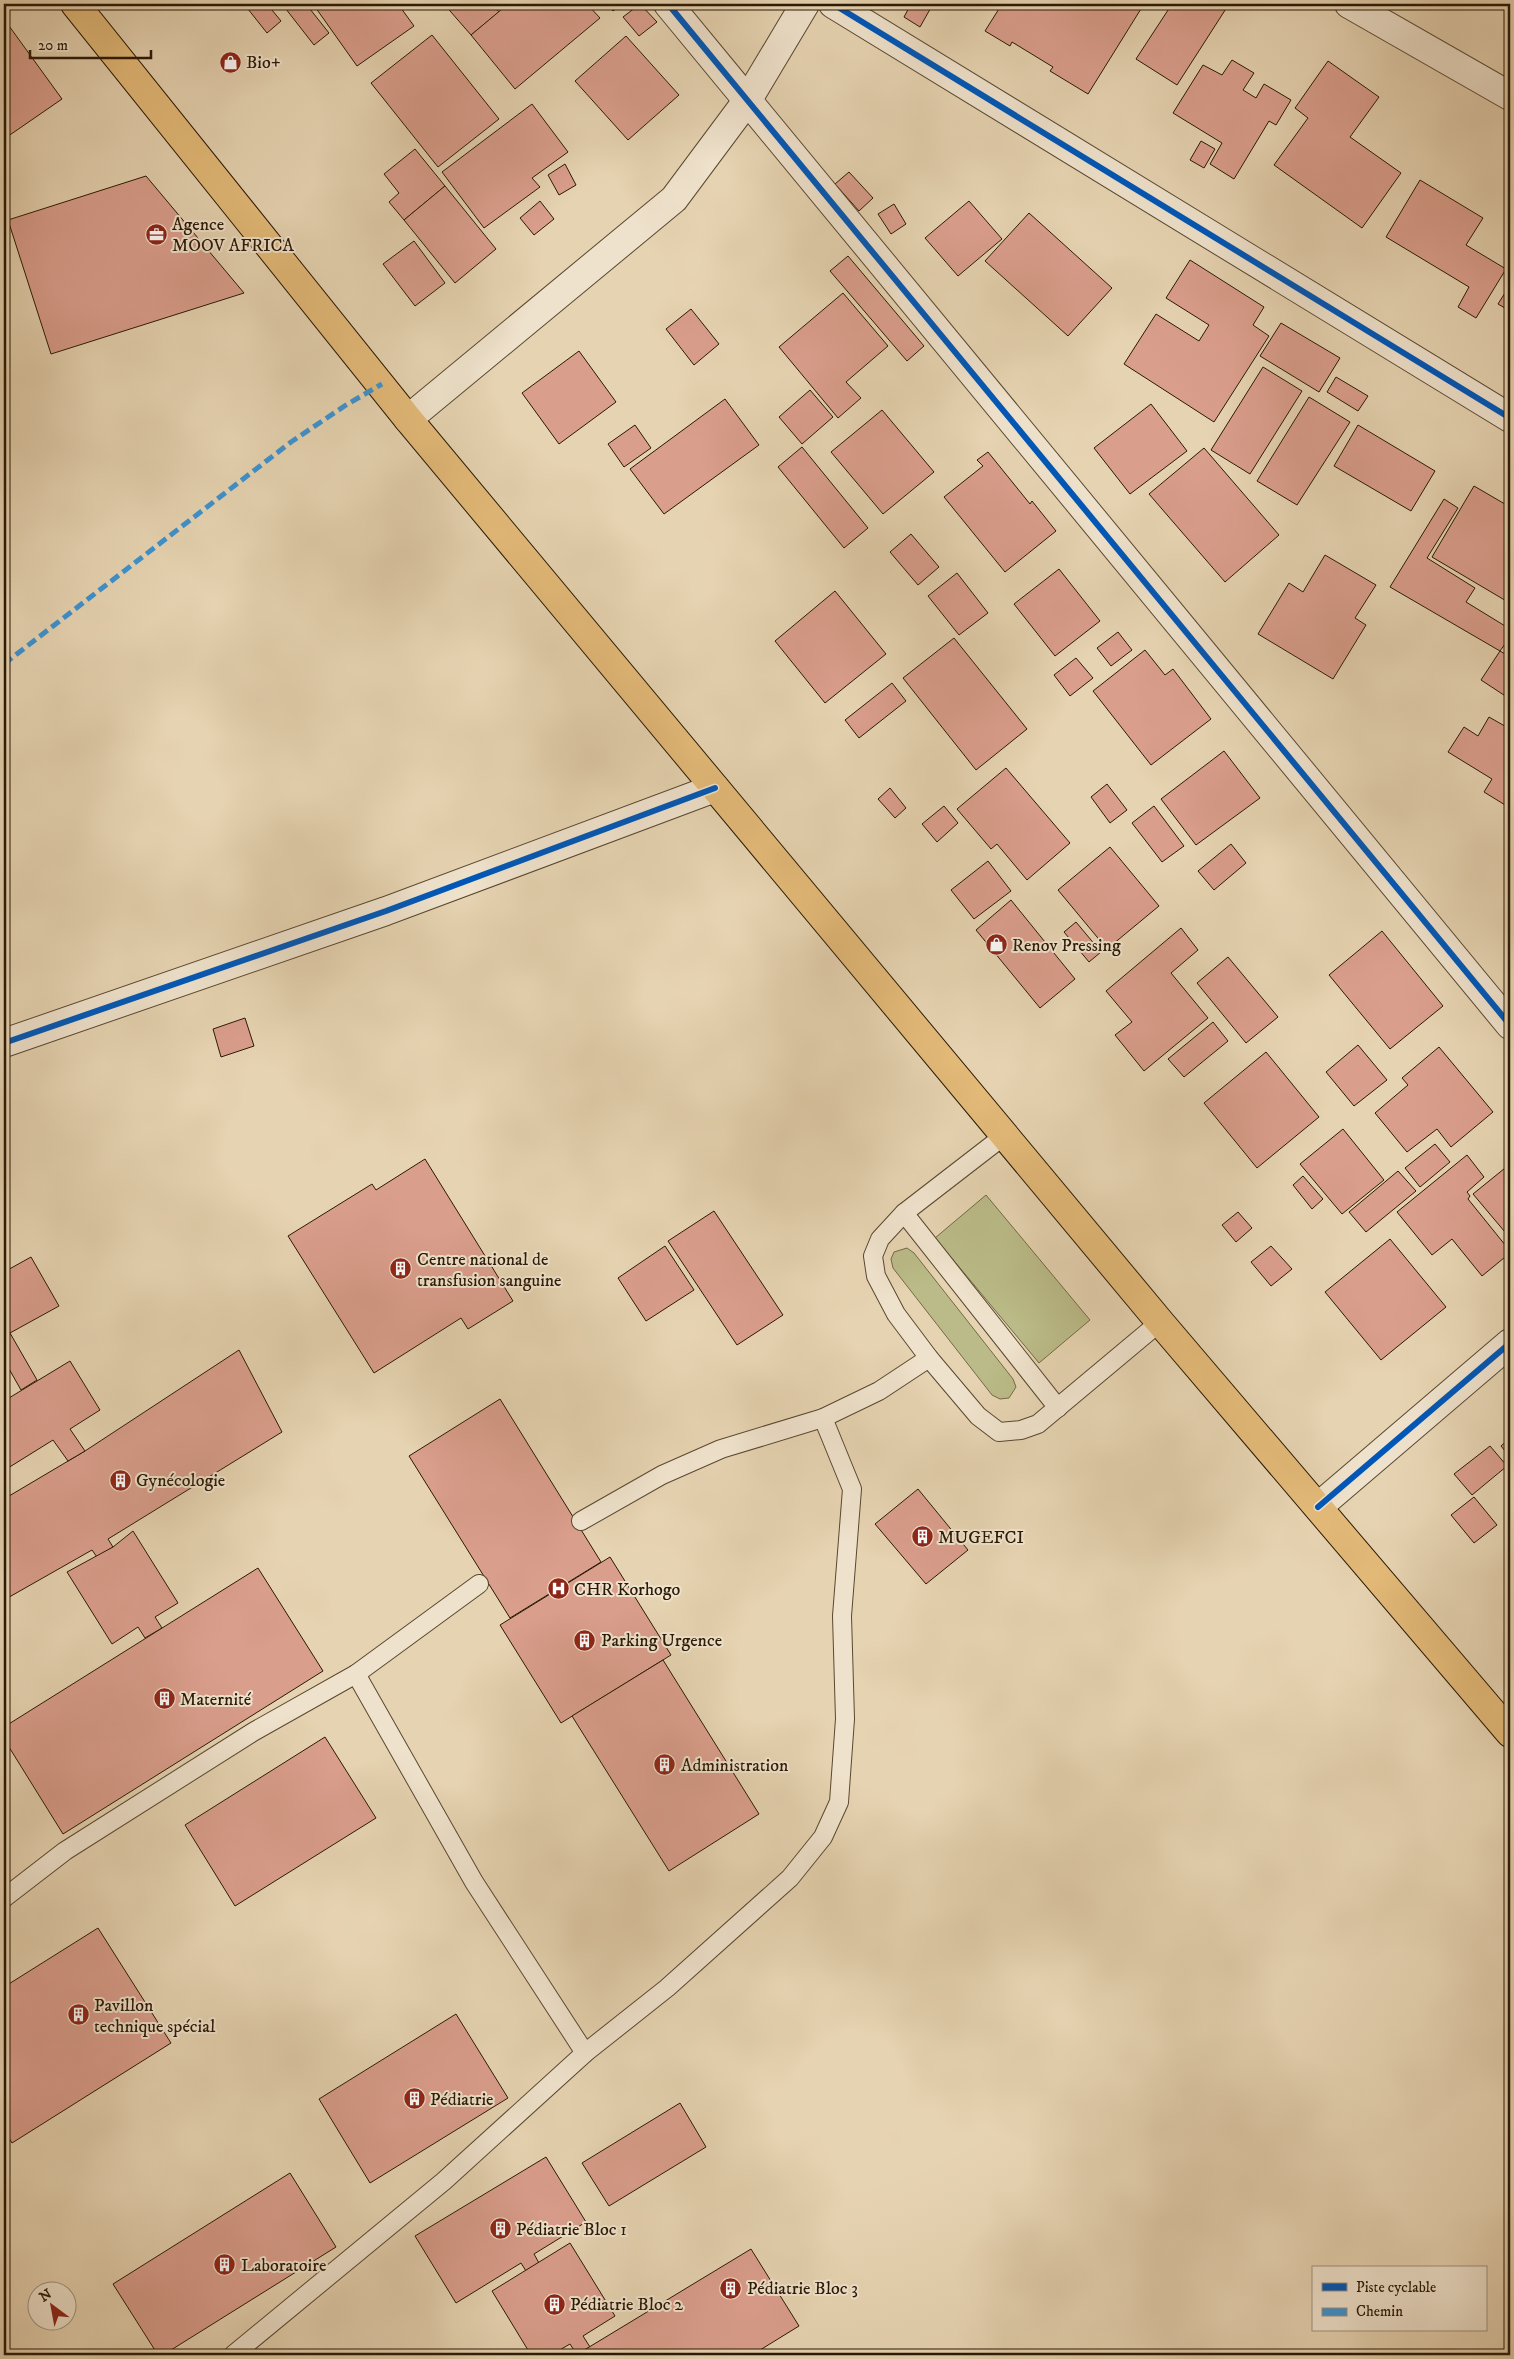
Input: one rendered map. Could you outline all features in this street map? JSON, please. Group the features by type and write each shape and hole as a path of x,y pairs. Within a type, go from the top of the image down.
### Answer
{"main road":[{"path":"75,4 408,419 1160,1322 1510,1733"}],"street":[{"path":"668,4 1510,1025"},
{"path":"408,419 674,199 747,101 805,4"},
{"path":"833,4 1510,418"},
{"path":"1349,4 1510,96"},
{"path":"4,1043 386,911 715,788"},
{"path":"1318,1507 1510,1343"}],"lane":[{"path":"1005,1135 904,1213 880,1239 873,1256 876,1276 896,1314 929,1358 978,1416 999,1432 1021,1430 1038,1424 1160,1322"},
{"path":"904,1213 1058,1408"},
{"path":"581,1521 662,1475 721,1449 823,1418 879,1390 929,1358"},
{"path":"233,2355 444,2181 585,2053 667,1988 790,1878 823,1837 839,1802 845,1719 842,1616 852,1489 823,1418"},
{"path":"4,1898 65,1851 253,1732 356,1674 479,1584"},
{"path":"356,1674 474,1882 585,2053"}],"green space":[{"path":"986,1195 1090,1320 1039,1363 935,1238"},
{"path":"907,1248 914,1253 1013,1379 1016,1387 1009,1398 1000,1399 992,1395 893,1268 891,1259 894,1252"}],"building":[{"path":"244,4 267,4 281,21 267,33"},
{"path":"282,4 306,4 329,33 314,45"},
{"path":"313,4 398,4 414,26 357,66"},
{"path":"444,4 492,4 499,12 471,35"},
{"path":"508,4 587,4 600,18 515,89 471,35"},
{"path":"607,4 622,4 613,11"},
{"path":"640,4 657,22 639,36 623,17"},
{"path":"911,4 933,4 920,27 904,17"},
{"path":"1002,4 1144,4 1088,94 1050,71 1053,67 1012,42 1010,46 985,31"},
{"path":"1172,4 1229,4 1177,85 1136,59"},
{"path":"4,19 62,99 4,139"},
{"path":"432,35 499,119 438,167 371,83"},
{"path":"626,36 679,95 628,140 575,81"},
{"path":"1232,60 1254,73 1243,90 1256,98 1264,84 1291,100 1276,125 1269,121 1234,179 1210,164 1222,143 1173,113 1203,65 1222,75"},
{"path":"1328,61 1379,97 1350,137 1401,173 1362,228 1274,165 1308,118 1295,108"},
{"path":"532,104 568,152 532,178 540,187 484,228 442,172"},
{"path":"1201,141 1215,149 1204,168 1190,160"},
{"path":"415,149 445,186 404,220 389,202 399,193 384,174"},
{"path":"565,164 576,185 559,195 548,175"},
{"path":"849,172 873,198 859,211 835,184"},
{"path":"146,176 244,293 51,354 8,220"},
{"path":"1420,180 1483,218 1466,245 1506,269 1476,318 1458,307 1469,287 1386,237"},
{"path":"445,186 496,249 455,283 404,220"},
{"path":"540,201 554,219 534,235 520,218"},
{"path":"969,201 1002,239 958,276 925,238"},
{"path":"894,204 906,224 891,234 878,214"},
{"path":"1029,213 1112,288 1068,336 985,261"},
{"path":"414,241 445,283 415,306 383,264"},
{"path":"848,256 924,346 907,361 830,271"},
{"path":"1190,260 1264,307 1253,325 1269,336 1214,422 1124,364 1156,314 1199,341 1209,325 1166,298"},
{"path":"1510,285 1510,311 1498,304"},
{"path":"843,293 888,346 846,382 861,398 838,418 779,347"},
{"path":"691,309 719,344 694,365 666,329"},
{"path":"1281,323 1340,358 1319,392 1260,356"},
{"path":"579,351 616,402 559,444 522,393"},
{"path":"1263,367 1302,391 1250,474 1211,450"},
{"path":"1336,377 1368,396 1358,411 1327,392"},
{"path":"810,390 833,417 802,444 779,417"},
{"path":"1309,397 1350,422 1297,505 1257,481"},
{"path":"725,399 759,445 664,514 630,469"},
{"path":"1151,404 1187,451 1130,494 1094,448"},
{"path":"882,410 934,472 883,514 831,452"},
{"path":"635,425 651,448 624,467 608,444"},
{"path":"1358,425 1435,471 1411,511 1334,466"},
{"path":"802,447 868,528 844,548 778,467"},
{"path":"1204,448 1279,535 1225,582 1149,494"},
{"path":"988,452 1030,504 1032,501 1056,531 1005,572 944,497 983,466 977,460"},
{"path":"1474,486 1510,507 1510,598 1508,602 1432,557"},
{"path":"1444,499 1458,508 1427,558 1475,588 1466,602 1510,629 1510,637 1500,651 1390,587"},
{"path":"911,534 939,567 918,585 890,552"},
{"path":"1325,555 1376,585 1355,618 1366,625 1333,679 1258,634 1289,583 1303,592"},
{"path":"1059,569 1100,621 1055,656 1014,604"},
{"path":"957,573 988,613 959,635 928,596"},
{"path":"835,591 886,654 825,703 775,641"},
{"path":"1118,632 1132,650 1111,666 1097,648"},
{"path":"954,638 1027,729 976,770 903,678"},
{"path":"1145,650 1165,675 1173,669 1211,719 1151,765 1093,691"},
{"path":"1500,651 1510,657 1510,699 1481,680"},
{"path":"1076,658 1093,678 1070,696 1054,675"},
{"path":"892,683 906,701 859,738 845,720"},
{"path":"1489,717 1510,729 1510,808 1484,792 1492,779 1448,752 1464,727 1478,736"},
{"path":"1224,751 1260,798 1196,845 1161,799"},
{"path":"1006,768 1070,843 1027,880 997,844 991,849 957,809"},
{"path":"1107,784 1127,810 1110,823 1091,797"},
{"path":"890,788 906,808 895,818 878,799"},
{"path":"944,806 958,823 937,842 922,824"},
{"path":"1154,806 1184,846 1162,862 1132,823"},
{"path":"1231,844 1246,863 1214,890 1198,871"},
{"path":"1110,847 1159,906 1107,949 1058,890"},
{"path":"988,861 1011,891 974,919 951,890"},
{"path":"1011,900 1075,979 1040,1008 976,930"},
{"path":"1076,922 1101,952 1089,962 1064,932"},
{"path":"1181,928 1198,950 1171,973 1208,1018 1144,1071 1115,1035 1132,1022 1106,991"},
{"path":"1382,931 1443,1006 1390,1049 1329,975"},
{"path":"1228,957 1278,1017 1246,1043 1197,983"},
{"path":"245,1018 254,1046 221,1057 213,1029"},
{"path":"1213,1022 1228,1041 1184,1077 1168,1059"},
{"path":"1358,1045 1387,1080 1354,1106 1326,1072"},
{"path":"1439,1047 1493,1112 1451,1147 1437,1129 1407,1152 1375,1113 1408,1085 1402,1078"},
{"path":"1266,1052 1319,1117 1257,1168 1204,1103"},
{"path":"1343,1129 1384,1180 1342,1214 1300,1164"},
{"path":"1435,1144 1450,1162 1420,1187 1405,1168"},
{"path":"1467,1155 1484,1177 1467,1192 1470,1196 1468,1199 1510,1251 1482,1276 1452,1239 1432,1255 1397,1212"},
{"name":"Centre national de transfusion sanguine","path":"425,1159 513,1301 468,1329 461,1318 374,1373 288,1236 372,1184 376,1190"},
{"path":"1510,1164 1510,1238 1473,1194"},
{"path":"1398,1171 1416,1191 1366,1232 1349,1212"},
{"path":"1303,1176 1323,1199 1312,1209 1293,1185"},
{"path":"714,1211 783,1315 737,1345 668,1241"},
{"path":"1238,1212 1252,1228 1236,1242 1222,1225"},
{"path":"1390,1239 1446,1307 1381,1360 1325,1292"},
{"path":"665,1246 694,1290 646,1321 618,1278"},
{"path":"1271,1246 1292,1269 1271,1286 1251,1262"},
{"path":"31,1257 59,1306 10,1333 37,1380 21,1390 4,1360 4,1272"},
{"name":"Gynécologie","path":"239,1350 282,1432 108,1539 113,1547 97,1557 92,1550 4,1600 4,1499 85,1451"},
{"path":"70,1361 100,1410 70,1429 85,1451 68,1461 53,1440 8,1468 4,1461 4,1401"},
{"path":"500,1399 601,1562 510,1618 409,1456"},
{"path":"1510,1438 1510,1457 1501,1446"},
{"path":"1490,1446 1507,1466 1472,1495 1454,1474"},
{"name":"MUGEFCI","path":"918,1489 968,1550 926,1584 875,1524"},
{"path":"1474,1497 1497,1525 1474,1543 1451,1515"},
{"path":"133,1531 178,1603 155,1617 162,1628 145,1638 138,1627 112,1644 67,1572 113,1547"},
{"name":"Parking Urgence","path":"610,1557 671,1655 561,1723 500,1625"},
{"name":"Maternité","path":"258,1568 323,1671 63,1834 4,1739 4,1727"},
{"name":"Administration","path":"663,1660 759,1814 669,1871 572,1716"},
{"path":"325,1737 376,1818 235,1906 185,1825"},
{"name":"Pavillon technique spécial","path":"98,1928 171,2043 12,2143 4,2130 4,1987"},
{"name":"Pédiatrie","path":"456,2014 508,2098 370,2183 319,2099"},
{"path":"680,2103 706,2147 609,2206 582,2163"},
{"name":"Pédiatrie Bloc 1","path":"546,2157 586,2222 534,2254 539,2263 526,2271 521,2263 456,2303 415,2236"},
{"name":"Laboratoire","path":"290,2173 336,2247 163,2355 158,2355 113,2284"},
{"name":"Pédiatrie Bloc 2","path":"570,2243 615,2316 583,2336 590,2347 577,2355 570,2344 551,2355 531,2355 492,2291"},
{"name":"Pédiatrie Bloc 3","path":"751,2249 799,2326 752,2355 576,2355"}],"marked path":[{"path":"4,664 291,442 346,405 382,384"}],"cycle path":[{"path":"668,4 1510,1025"},
{"path":"833,4 1510,418"},
{"path":"4,1043 386,911 715,788"},
{"path":"1318,1507 1510,1343"}],"place":[{"name":"Bio+","path":"230,62"},
{"name":"Agence MOOV AFRICA","path":"156,234"},
{"name":"Renov Pressing","path":"996,945"},
{"name":"Centre national de transfusion sanguine","path":"401,1269"},
{"name":"Gynécologie","path":"120,1480"},
{"name":"MUGEFCI","path":"922,1537"},
{"name":"CHR Korhogo","path":"558,1589"},
{"name":"Parking Urgence","path":"585,1640"},
{"name":"Maternité","path":"164,1699"},
{"name":"Administration","path":"665,1765"},
{"name":"Pavillon technique spécial","path":"78,2015"},
{"name":"Pédiatrie","path":"414,2099"},
{"name":"Pédiatrie Bloc 1","path":"500,2229"},
{"name":"Laboratoire","path":"225,2265"},
{"name":"Pédiatrie Bloc 3","path":"731,2288"},
{"name":"Pédiatrie Bloc 2","path":"554,2304"}]}
